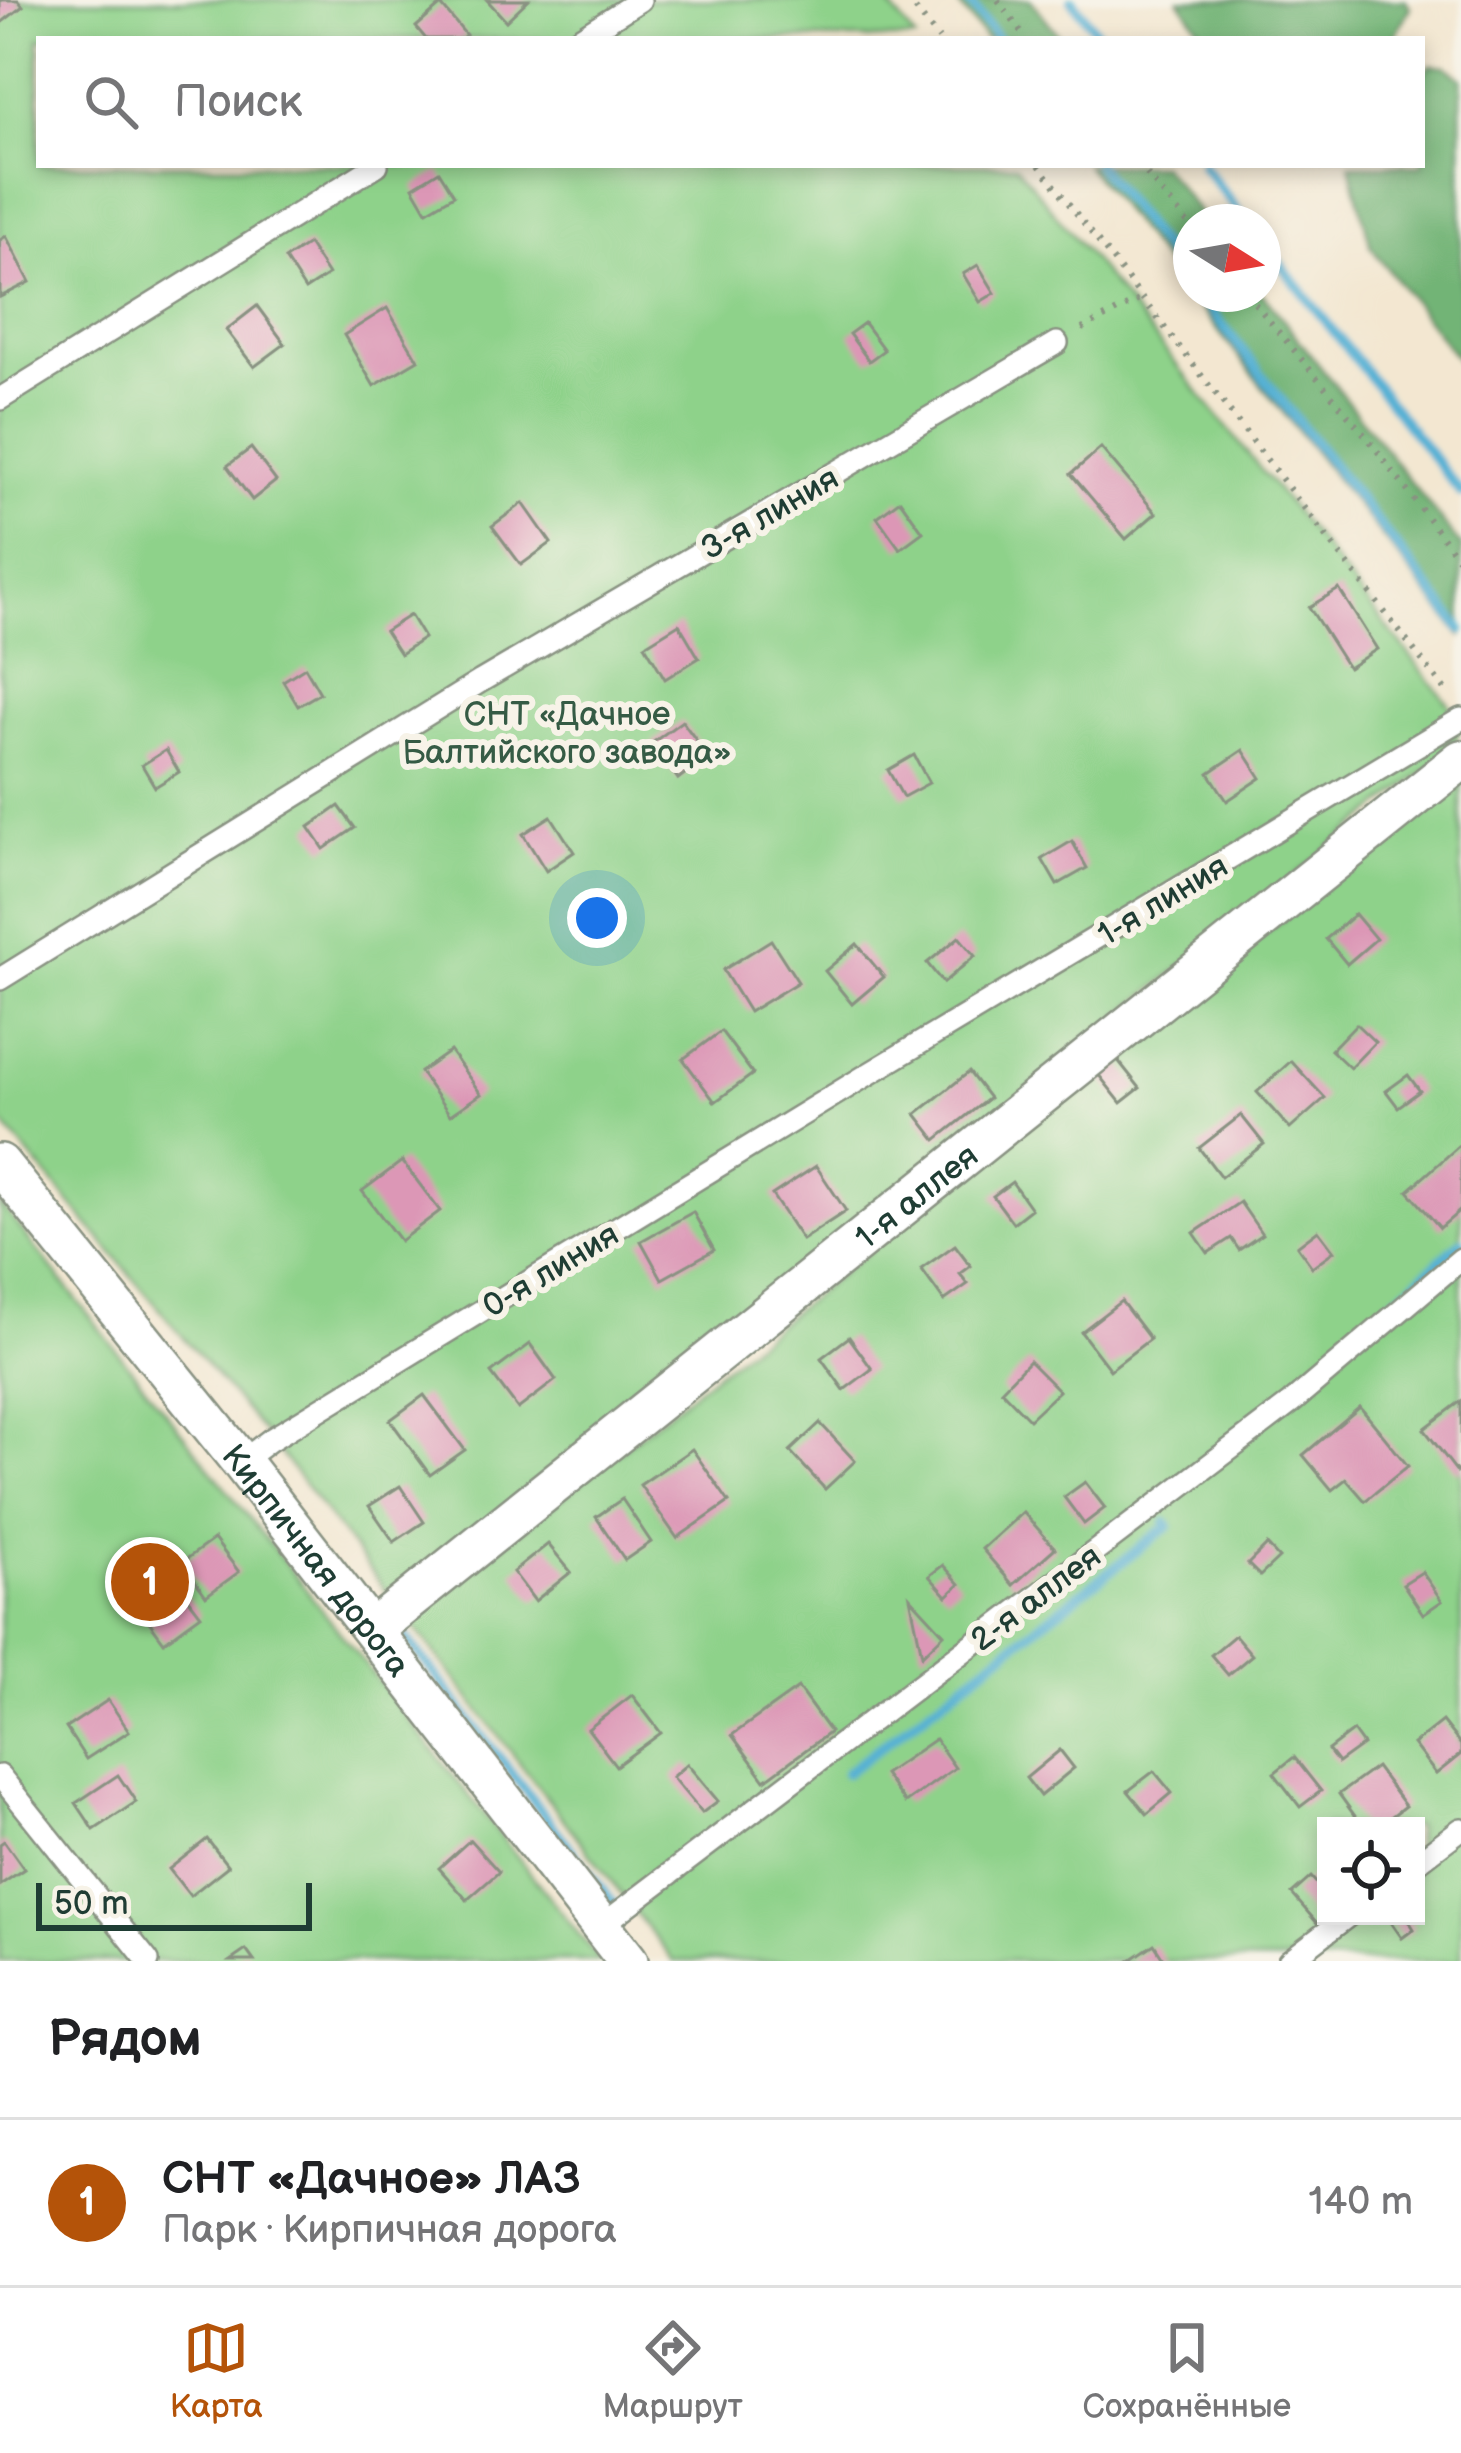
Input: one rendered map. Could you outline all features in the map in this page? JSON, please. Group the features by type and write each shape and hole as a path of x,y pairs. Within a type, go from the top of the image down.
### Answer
{"street":[{"name":"1-я аллея","path":"372,1630 1461,760"},
{"name":"Кирпичная дорога","path":"0,1164 241,1462 628,1961"}],"lane":[{"path":"583,36 640,0"},
{"path":"0,399 372,168"},
{"name":"3-я линия","path":"0,979 481,681 1057,343"},
{"name":"1-я линия","path":"862,1078 1461,715"},
{"name":"0-я линия","path":"241,1462 862,1078"},
{"name":"2-я аллея","path":"601,1926 1291,1402 1461,1259"},
{"path":"0,1776 148,1961"},
{"path":"1425,1856 1461,1829"},
{"path":"1289,1961 1336,1925"}],"path":[{"path":"908,0 937,36"},
{"path":"998,0 1024,36"},
{"path":"1041,168 1461,715"},
{"path":"1142,168 1173,206"},
{"path":"1057,343 1143,298"},
{"path":"1261,312 1370,440 1461,562"}],"green space":[{"name":"СНТ «Дачное Балтийского завода»","path":"0,0 885,0 914,36 36,36 36,168 1018,168 1461,719 1454,748 392,1599 270,1440 0,1120"},
{"path":"955,0 1031,0 1060,36 984,36"},
{"path":"1179,0 1406,0 1410,7 1395,36 1206,36"},
{"path":"1430,65 1447,66 1461,78 1461,364 1371,247 1351,168 1425,168 1425,71"},
{"path":"1088,168 1163,168 1192,204 1173,204 1173,274"},
{"path":"1203,312 1277,312 1461,546 1461,635"},
{"path":"1461,776 1461,1961 673,1961 409,1620"},
{"path":"0,1203 600,1961 0,1961"}],"building":[{"path":"0,0 18,0 23,6 0,24"},
{"path":"487,0 528,0 506,21"},
{"path":"441,5 466,35 424,36 416,27"},
{"path":"439,171 454,195 427,211 413,187"},
{"path":"6,236 30,282 0,297 0,240"},
{"path":"308,244 328,275 305,290 285,259"},
{"path":"978,265 995,293 980,302 963,274"},
{"path":"257,306 285,344 254,367 226,330"},
{"path":"387,308 418,360 374,386 344,335"},
{"path":"864,323 884,350 869,361 849,334"},
{"path":"251,448 276,481 252,500 227,466"},
{"path":"1101,448 1156,513 1126,539 1071,474"},
{"path":"900,500 923,532 900,549 877,517"},
{"path":"523,503 551,543 521,565 492,526"},
{"path":"1339,589 1377,649 1348,668 1309,607"},
{"path":"410,615 424,638 400,654 385,631"},
{"path":"679,624 699,658 665,679 645,645"},
{"path":"305,667 320,693 298,706 283,681"},
{"path":"682,721 708,756 678,779 652,743"},
{"path":"166,750 179,772 155,787 142,765"},
{"path":"1243,750 1261,778 1227,801 1209,773"},
{"path":"914,755 929,783 903,797 888,770"},
{"path":"339,806 355,828 324,849 309,827"},
{"path":"551,816 574,852 546,871 523,834"},
{"path":"1072,841 1087,868 1057,885 1042,859"},
{"path":"1355,914 1376,939 1347,964 1326,939"},
{"path":"959,937 975,956 943,983 927,963"},
{"path":"771,940 798,982 749,1012 723,970"},
{"path":"857,944 884,977 852,1004 825,971"},
{"path":"1356,1024 1375,1042 1350,1068 1331,1050"},
{"path":"721,1031 753,1074 715,1102 683,1059"},
{"path":"450,1051 481,1094 450,1115 420,1072"},
{"path":"1117,1059 1140,1088 1121,1103 1098,1074"},
{"path":"1291,1061 1325,1098 1290,1129 1257,1092"},
{"path":"969,1072 989,1098 936,1140 916,1114"},
{"path":"1408,1075 1420,1091 1398,1107 1386,1091"},
{"path":"1241,1115 1264,1144 1221,1177 1199,1148"},
{"path":"1461,1144 1461,1210 1440,1228 1408,1191"},
{"path":"402,1161 440,1211 400,1241 362,1191"},
{"path":"816,1166 846,1211 802,1240 772,1195"},
{"path":"1012,1182 1031,1209 1013,1223 993,1196"},
{"path":"1240,1202 1262,1234 1239,1250 1231,1238 1208,1253 1194,1233"},
{"path":"693,1212 714,1250 662,1279 641,1241"},
{"path":"1318,1230 1334,1251 1312,1267 1297,1246"},
{"path":"955,1245 971,1266 960,1274 968,1284 944,1301 921,1269"},
{"path":"1121,1301 1150,1339 1110,1370 1081,1332"},
{"path":"849,1337 872,1369 844,1390 821,1358"},
{"path":"530,1344 556,1380 518,1409 491,1373"},
{"path":"1029,1361 1059,1391 1029,1419 1001,1390"},
{"path":"424,1395 465,1450 430,1475 390,1420"},
{"path":"1461,1401 1461,1469 1457,1472 1424,1429"},
{"path":"1360,1407 1408,1466 1365,1501 1346,1479 1332,1490 1303,1455"},
{"path":"820,1423 855,1461 825,1489 790,1451"},
{"path":"692,1449 729,1502 677,1538 640,1485"},
{"path":"1085,1482 1105,1508 1084,1524 1064,1497"},
{"path":"400,1486 424,1522 394,1542 369,1506"},
{"path":"622,1499 651,1542 625,1560 596,1517"},
{"path":"1023,1512 1055,1548 1013,1585 982,1549"},
{"path":"214,1539 239,1572 206,1596 182,1562"},
{"path":"548,1544 571,1572 535,1601 513,1572"},
{"path":"1267,1545 1279,1558 1260,1576 1248,1564"},
{"path":"943,1565 960,1584 947,1596 929,1576"},
{"path":"1422,1572 1442,1601 1423,1614 1403,1584"},
{"path":"172,1577 201,1615 164,1642 136,1604"},
{"path":"910,1597 944,1634 922,1655"},
{"path":"1235,1635 1252,1655 1228,1675 1211,1655"},
{"path":"798,1688 830,1732 765,1780 732,1735"},
{"path":"632,1695 661,1733 616,1766 588,1729"},
{"path":"108,1700 129,1731 86,1759 66,1728"},
{"path":"1442,1721 1461,1745 1461,1754 1436,1774 1413,1744"},
{"path":"1353,1731 1363,1745 1338,1763 1328,1750"},
{"path":"935,1739 955,1768 905,1803 884,1774"},
{"path":"1060,1750 1074,1768 1040,1796 1026,1778"},
{"path":"1294,1757 1321,1791 1300,1807 1274,1773"},
{"path":"687,1764 718,1801 702,1813 672,1777"},
{"path":"1376,1767 1405,1806 1391,1817 1356,1817 1339,1794"},
{"path":"1154,1771 1172,1793 1147,1814 1128,1791"},
{"path":"118,1775 136,1802 94,1830 76,1803"},
{"path":"207,1839 228,1866 190,1896 169,1869"},
{"path":"470,1840 499,1872 467,1900 439,1868"},
{"path":"4,1841 24,1869 0,1885 0,1844"},
{"path":"1311,1877 1317,1884 1317,1923 1292,1894"},
{"path":"1393,1925 1412,1925 1414,1929 1402,1938"},
{"path":"1154,1944 1165,1961 1129,1961"},
{"path":"246,1950 254,1961 230,1961"}],"waterway":[{"path":"967,0 996,36"},
{"path":"1072,0 1100,36"},
{"path":"1099,168 1173,262"},
{"path":"1204,168 1233,204"},
{"path":"1281,265 1461,493"},
{"path":"1212,312 1461,629"},
{"path":"1359,1332 1461,1242"},
{"path":"846,1773 1169,1526 1166,1523"},
{"path":"397,1626 616,1907"}],"place":[{"name":"СНТ «Дачное» ЛАЗ","path":"150,1582"}]}
